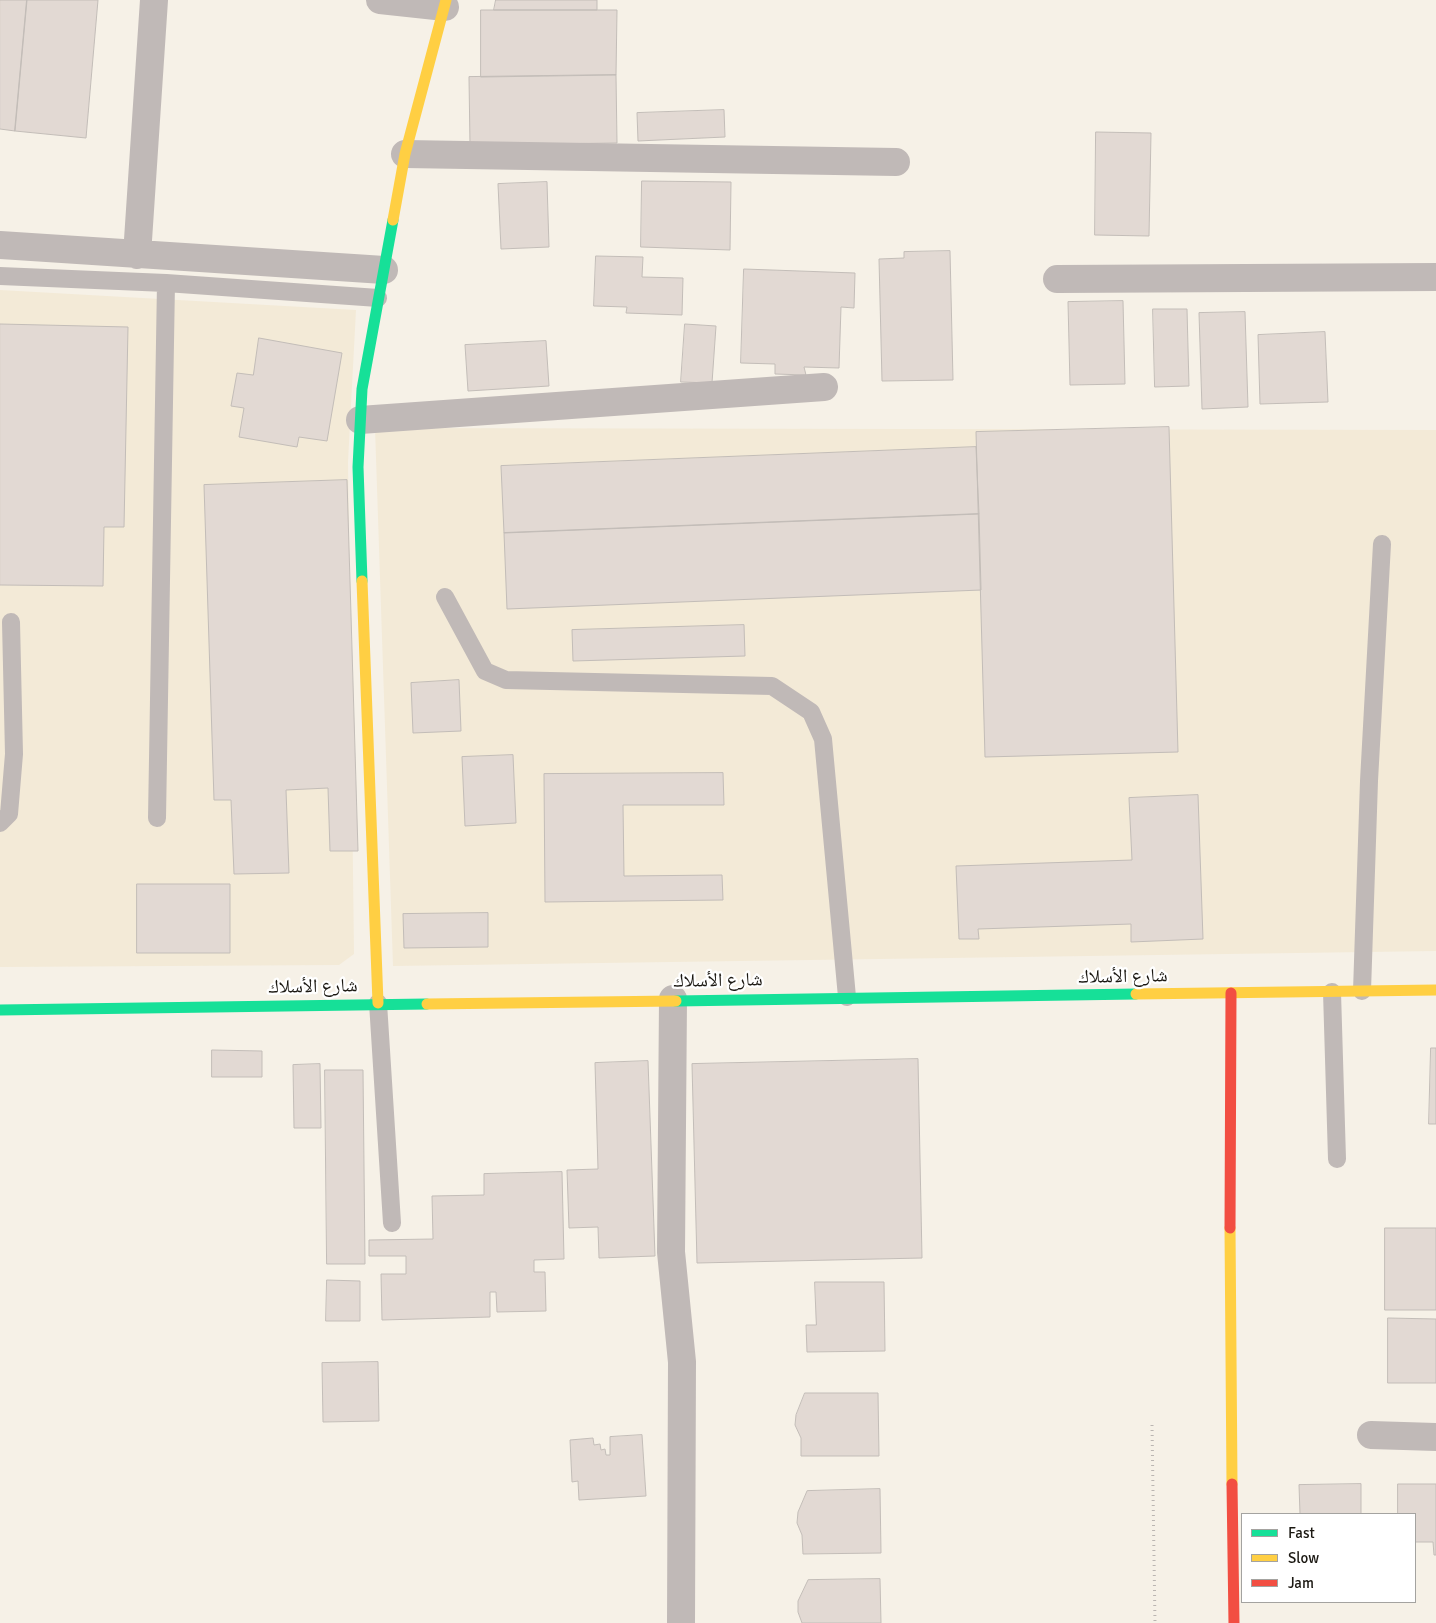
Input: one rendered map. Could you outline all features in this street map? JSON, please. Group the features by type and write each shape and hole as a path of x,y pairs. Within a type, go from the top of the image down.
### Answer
{"street":[{"path":"137,255 154,0"},
{"path":"378,1003 358,467 362,390 405,154 446,4 380,0"},
{"path":"405,154 896,162"},
{"path":"0,245 384,270"},
{"path":"1057,279 1436,277"},
{"path":"360,420 824,387"},
{"name":"شارع الأسلاك","path":"0,1010 378,1003 1436,990"},
{"path":"1231,993 1230,1390 1234,1623"},
{"path":"673,999 671,1252 682,1362 681,1623"},
{"path":"1371,1435 1436,1437"}],"lane":[{"path":"0,276 166,283 378,298"},
{"path":"157,818 166,283"},
{"path":"1362,991 1382,544"},
{"path":"445,597 484,671 506,680 772,686 811,712 824,739 847,998"},
{"path":"0,823 9,814 14,754 11,622"},
{"path":"1332,992 1337,1159"},
{"path":"378,1003 392,1223"}],"path":[{"path":"1152,1425 1156,1623"}],"shaded area":[{"path":"0,290 356,310 348,462 354,954 339,965 0,967"},
{"path":"375,428 1436,430 1436,951 393,966"}],"building":[{"path":"0,0 27,0 15,131 0,129"},
{"path":"27,0 98,0 86,138 15,131"},
{"path":"496,0 597,0 597,10 494,10"},
{"path":"481,10 617,10 616,75 481,77"},
{"path":"616,75 617,143 470,145 469,77"},
{"path":"724,110 725,137 638,141 637,113"},
{"path":"1096,132 1151,133 1149,236 1095,235"},
{"path":"642,181 731,182 730,250 641,247"},
{"path":"547,182 549,247 501,249 498,184"},
{"path":"950,251 953,380 882,381 879,259 904,258 904,252"},
{"path":"596,256 643,257 642,277 683,278 682,315 626,313 627,307 594,306"},
{"path":"744,269 855,273 854,308 841,307 839,368 804,367 806,375 775,374 775,364 741,363"},
{"path":"1123,301 1125,384 1070,385 1068,302"},
{"path":"1153,309 1187,309 1189,386 1155,387"},
{"path":"1245,312 1248,407 1202,409 1199,313"},
{"path":"0,324 128,327 124,527 104,527 103,586 0,585"},
{"path":"685,324 716,326 712,383 681,382"},
{"path":"1325,332 1328,402 1260,404 1258,335"},
{"path":"259,338 342,353 327,441 299,437 297,447 239,437 244,408 231,406 237,373 253,375"},
{"path":"546,341 549,386 468,391 465,345"},
{"path":"1169,427 1178,752 985,757 976,432"},
{"path":"976,447 979,514 504,533 501,466"},
{"path":"347,480 358,851 330,851 328,788 286,790 289,873 234,874 231,800 214,800 204,485"},
{"path":"979,514 981,590 507,609 504,533"},
{"path":"744,625 745,656 573,661 572,630"},
{"path":"459,680 461,731 413,733 411,683"},
{"path":"513,755 516,823 465,826 462,757"},
{"path":"723,773 724,805 623,805 624,876 722,875 723,900 545,902 544,774"},
{"path":"1198,795 1203,939 1131,942 1131,924 978,929 979,939 959,939 956,866 1132,860 1129,798"},
{"path":"137,884 230,884 230,953 137,953"},
{"path":"488,913 488,947 404,948 403,914"},
{"path":"1431,1048 1436,1048 1436,1124 1429,1124"},
{"path":"212,1050 262,1051 262,1077 212,1077"},
{"path":"918,1059 922,1258 697,1263 692,1064"},
{"path":"648,1061 655,1256 599,1258 598,1227 569,1228 567,1170 598,1169 595,1063"},
{"path":"320,1064 321,1128 294,1128 293,1065"},
{"path":"325,1070 363,1070 365,1264 327,1264"},
{"path":"562,1172 564,1259 534,1260 534,1272 545,1272 546,1311 497,1312 496,1292 490,1292 490,1317 382,1320 381,1274 406,1274 406,1256 369,1256 369,1240 433,1239 432,1196 484,1195 484,1174"},
{"path":"1385,1228 1436,1228 1436,1310 1385,1310"},
{"path":"327,1280 360,1281 360,1321 326,1321"},
{"path":"815,1282 884,1282 885,1351 807,1352 806,1325 816,1325"},
{"path":"1388,1318 1436,1319 1436,1383 1388,1383"},
{"path":"378,1362 379,1421 323,1422 322,1363"},
{"path":"805,1393 878,1393 879,1456 801,1456 801,1438 795,1425 796,1415"},
{"path":"642,1435 646,1496 579,1500 578,1481 572,1482 570,1440 593,1438 594,1445 600,1444 601,1450 605,1449 606,1455 610,1455 610,1437"},
{"path":"1361,1484 1361,1513 1300,1513 1299,1485"},
{"path":"1398,1484 1436,1484 1436,1555 1434,1555 1433,1542 1416,1542 1416,1513 1398,1513"},
{"path":"880,1489 881,1553 803,1554 802,1535 797,1523 798,1512 807,1491"},
{"path":"880,1579 881,1623 802,1623 798,1612 798,1601 808,1580"}],"traffic: fast":[{"path":"362,581 358,467 362,389 393,220"},
{"path":"676,1001 1136,994"},
{"path":"0,1010 427,1004"}],"traffic: slow":[{"path":"393,220 405,154 446,0"},
{"path":"362,581 378,1003"},
{"path":"1136,994 1436,990"},
{"path":"427,1004 676,1001"},
{"path":"1230,1228 1232,1484"}],"traffic: jam":[{"path":"1230,1228 1231,993"},
{"path":"1232,1484 1234,1623"}]}
